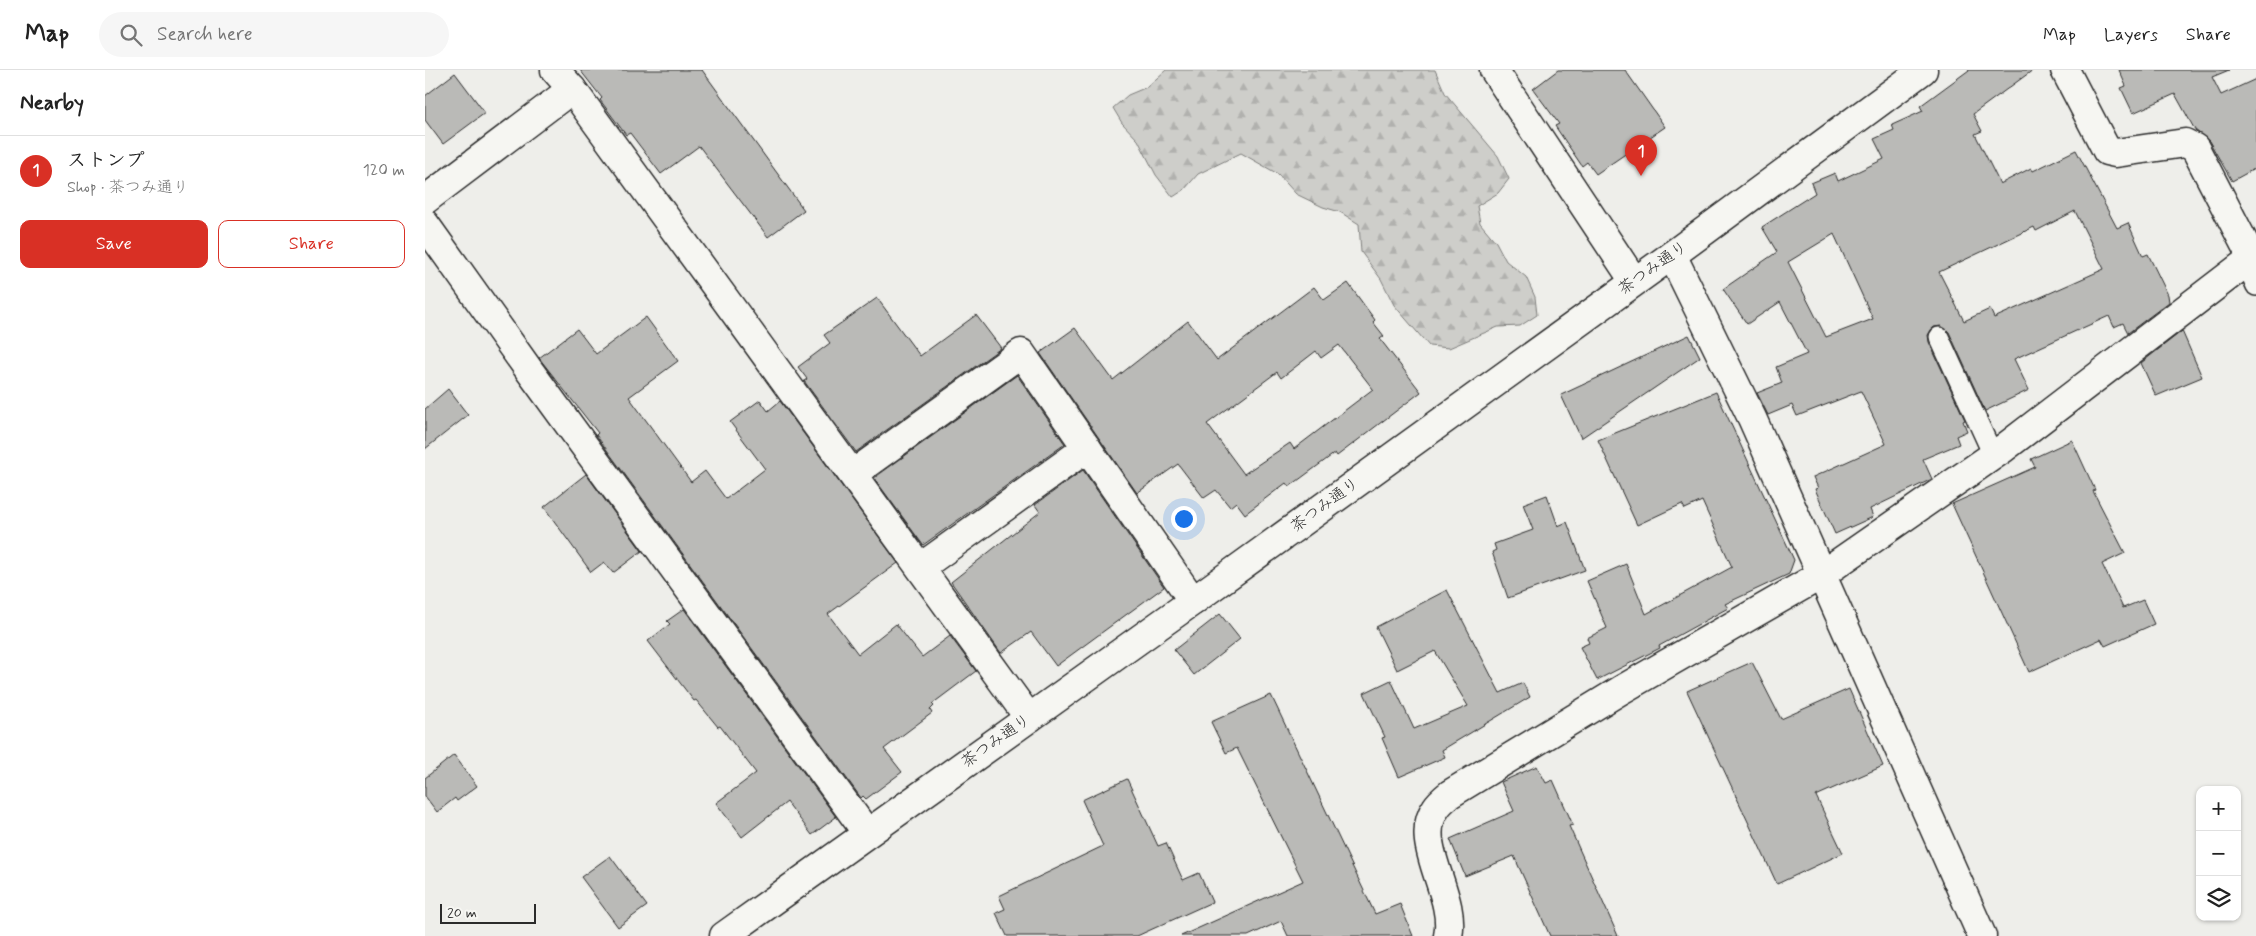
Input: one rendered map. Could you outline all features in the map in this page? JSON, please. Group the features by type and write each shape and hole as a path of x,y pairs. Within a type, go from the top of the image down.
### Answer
{"street":[{"path":"1493,70 1633,281"},
{"name":"茶つみ通り","path":"724,936 1193,601 1633,281 1672,255 1923,70"},
{"path":"1448,936 1445,896 1428,843 1427,829 1435,808 1450,794 1621,690 1821,575 2060,407 2252,266 2195,148 2185,143 2116,153 2107,151 2065,70"},
{"path":"425,200 563,80 854,473 1029,718"},
{"path":"425,224 867,833"},
{"path":"1672,255 1752,418 1982,936"},
{"path":"854,473 1021,354 1193,601"},
{"path":"921,567 1087,448"}],"lane":[{"path":"1939,337 1993,455"}],"green space":[{"path":"1166,70 1435,70 1445,93 1498,156 1509,179 1498,193 1477,206 1480,223 1496,242 1506,261 1526,277 1535,297 1537,315 1520,326 1498,327 1449,348 1429,346 1394,305 1381,279 1361,252 1359,224 1340,212 1323,207 1296,194 1278,174 1241,153 1198,174 1184,190 1173,197 1156,175 1138,140 1122,123 1113,108 1128,95 1147,87"}],"building":[{"path":"580,70 702,70 804,210 768,237 699,146 661,174 630,133 626,135 600,100 602,98"},
{"path":"1558,70 1625,70 1665,127 1596,174 1587,162 1582,166 1555,126 1559,124 1533,89"},
{"path":"1969,70 2033,70 1973,114 1982,131 1975,134 2000,184 2031,168 2033,171 2076,150 2117,228 2128,223 2143,256 2148,254 2168,295 2169,302 2128,333 2123,323 2114,327 2109,316 2014,359 2029,390 1985,411 1949,332 1941,326 1934,327 1928,335 1929,342 1965,420 1963,421 1967,431 1956,436 1959,444 1923,459 1932,479 1870,509 1873,517 1835,534 1815,489 1818,488 1813,477 1886,444 1861,391 1797,416 1792,405 1768,415 1757,393 1782,383 1776,367 1807,354 1780,302 1747,324 1723,289 1777,252 1762,227 1815,193 1811,183 1835,173 1838,181 1884,159 1874,139 1894,130 1892,125 1923,111 1920,106","holes":["2075,211 2104,269 1994,318 1990,309 1964,321 1939,272 2034,227 2036,231","1834,234 1873,319 1826,337 1788,262"]},
{"path":"2119,70 2229,70 2212,77 2221,95 2256,79 2256,168 2232,181 2209,141 2195,130 2175,94 2133,113 2121,88 2126,86"},
{"path":"455,73 485,113 443,144 425,120 425,96"},
{"path":"1348,283 1375,320 1373,322 1384,336 1380,339 1421,392 1337,456 1335,453 1289,487 1286,483 1245,514 1236,502 1230,507 1216,490 1204,498 1178,464 1137,493 1040,353 1075,328 1113,380 1188,321 1217,360 1314,287 1324,300","holes":["1339,345 1373,389 1294,449 1290,443 1244,474 1207,424 1277,372 1281,378 1316,351 1321,358"]},
{"path":"877,298 920,356 976,315 1001,348 856,452 804,381 807,379 798,367 830,343 824,335"},
{"path":"646,317 678,361 629,397 691,482 705,471 726,499 765,469 730,422 760,400 768,411 780,401 898,563 828,614 858,654 896,624 922,657 950,636 976,671 932,704 934,706 930,710 932,713 884,749 902,772 866,799 863,796 861,798 596,435 598,433 539,358 577,329 596,354"},
{"path":"2182,331 2202,377 2156,396 2141,363"},
{"path":"1689,335 1700,357 1581,438 1561,395"},
{"path":"1017,375 1065,444 923,545 874,478"},
{"path":"448,389 468,415 425,449 425,409"},
{"path":"1716,392 1794,560 1789,574 1725,604 1728,608 1659,646 1660,648 1597,680 1580,647 1589,643 1587,638 1607,628 1587,581 1626,564 1646,614 1732,567 1702,501 1685,509 1682,504 1637,525 1598,440"},
{"path":"2072,440 2095,490 2093,491 2125,553 2102,564 2123,608 2143,600 2154,624 2105,646 2101,639 2029,672 1952,504 2035,467 2031,459"},
{"path":"1083,470 1164,587 1056,666 1031,632 1001,653 951,582 1040,512 1035,505"},
{"path":"586,474 642,551 613,573 604,562 591,572 544,507"},
{"path":"1547,495 1558,526 1567,522 1585,570 1508,598 1492,552 1496,550 1494,544 1533,530 1523,504"},
{"path":"1447,590 1500,693 1523,683 1530,697 1442,750 1445,757 1399,777 1382,738 1385,737 1364,693 1391,680 1414,729 1468,706 1435,651 1397,670 1376,627"},
{"path":"684,609 836,817 812,835 787,802 742,837 716,803 756,773 720,726 718,727 696,700 694,701 648,641 670,624 667,621"},
{"path":"1220,614 1240,639 1194,675 1174,650"},
{"path":"1752,662 1781,719 1849,689 1883,766 1816,796 1843,853 1777,884 1687,691"},
{"path":"1271,695 1375,914 1400,904 1413,936 1288,936 1281,921 1248,936 1181,936 1303,881 1237,748 1226,753 1211,722"},
{"path":"454,755 477,786 457,801 455,798 437,812 425,796 425,778"},
{"path":"1537,766 1546,783 1553,780 1573,825 1569,826 1618,936 1550,936 1514,856 1465,876 1450,839 1514,811 1501,782"},
{"path":"1127,779 1158,846 1166,843 1183,880 1199,873 1212,902 1137,936 1007,936 996,913 1005,909 999,896 1103,846 1082,800"},
{"path":"610,856 647,906 618,927 581,877"}],"place":[{"name":"ストンプ","path":"1641,176"}]}
